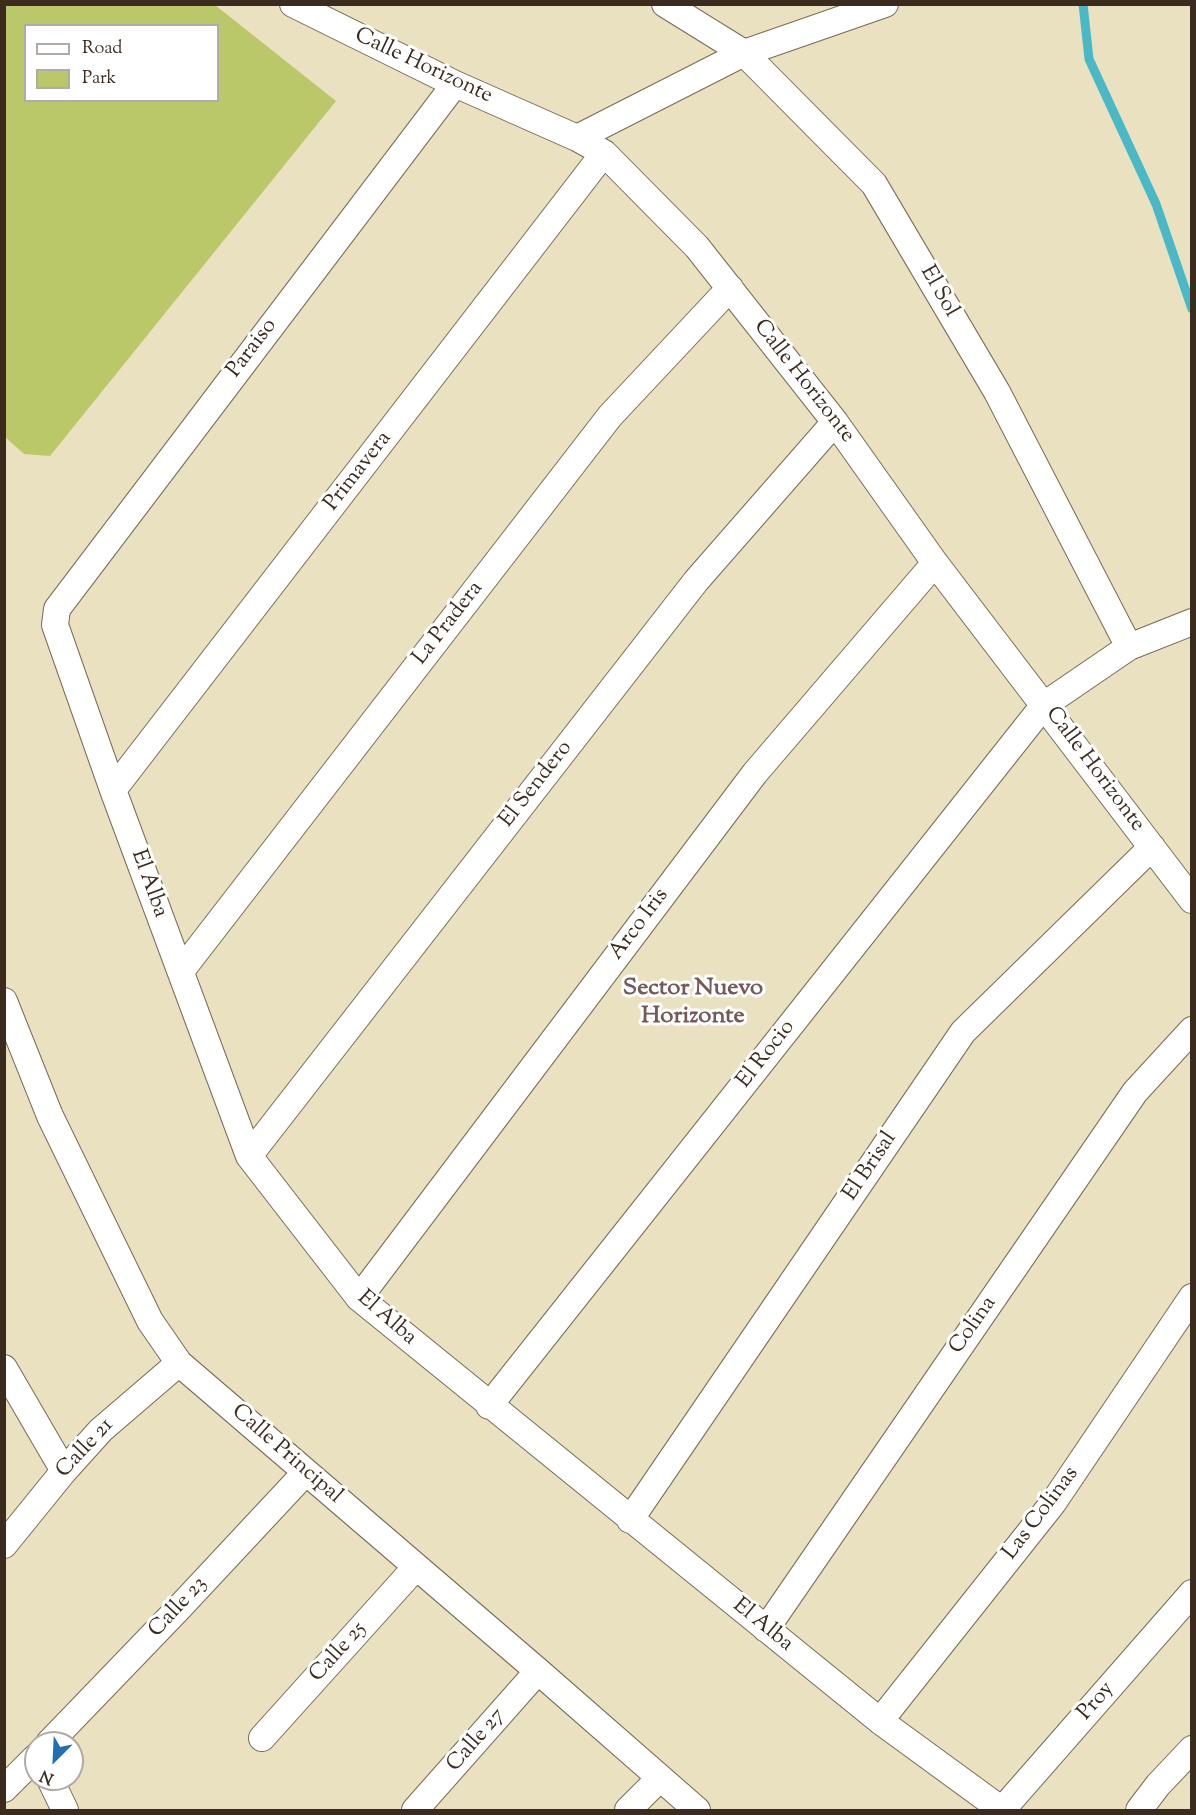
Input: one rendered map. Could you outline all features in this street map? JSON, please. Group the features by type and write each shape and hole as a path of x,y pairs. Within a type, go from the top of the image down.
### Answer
{"street":[{"name":"Calle Horizonte","path":"293,4 455,84 577,138 604,153 697,247 836,422 935,562 1191,900"},
{"name":"El Sol","path":"665,4 744,53 874,184 997,392 1129,647"},
{"path":"577,138 744,53 885,4"},
{"name":"Paraiso","path":"54,616 64,599 455,84"},
{"name":"Primavera","path":"113,790 604,153"},
{"name":"La Pradera","path":"181,971 610,416 730,288"},
{"name":"El Sendero","path":"249,1156 696,581 836,422"},
{"name":"Arco Iris","path":"359,1298 755,773 935,562"},
{"name":"El Alba","path":"54,616 55,625 113,790 249,1156 359,1298 489,1406 880,1721 1002,1810"},
{"name":"El Rocio","path":"489,1406 1044,705 1129,647 1191,622"},
{"name":"El Brisal","path":"630,1520 963,1032 1152,847"},
{"name":"Calle Principal","path":"4,1001 50,1116 150,1321 179,1363 538,1671 696,1810"},
{"name":"Colina","path":"765,1629 1135,1092 1191,1030"},
{"name":"Las Colinas","path":"880,1721 1053,1503 1191,1296"},
{"name":"Calle 21","path":"4,1545 100,1430 179,1363"},
{"path":"4,1368 64,1471"},
{"name":"Calle 23","path":"61,1731 306,1472"},
{"name":"Calle 25","path":"262,1738 416,1567"},
{"name":"Proy","path":"1002,1810 1191,1593"},
{"name":"Calle 27","path":"415,1810 538,1671"},
{"path":"1139,1810 1191,1749"},
{"path":"4,1789 24,1769"},
{"path":"628,1810 660,1778"},
{"path":"56,1791 65,1810"}],"green space":[{"path":"5,4 215,5 336,101 50,456 24,454 5,437"}],"waterway":[{"path":"1083,4 1089,59 1156,204 1192,309"}],"district":[{"name":"Sector Nuevo Horizonte","path":"693,1004"}]}
